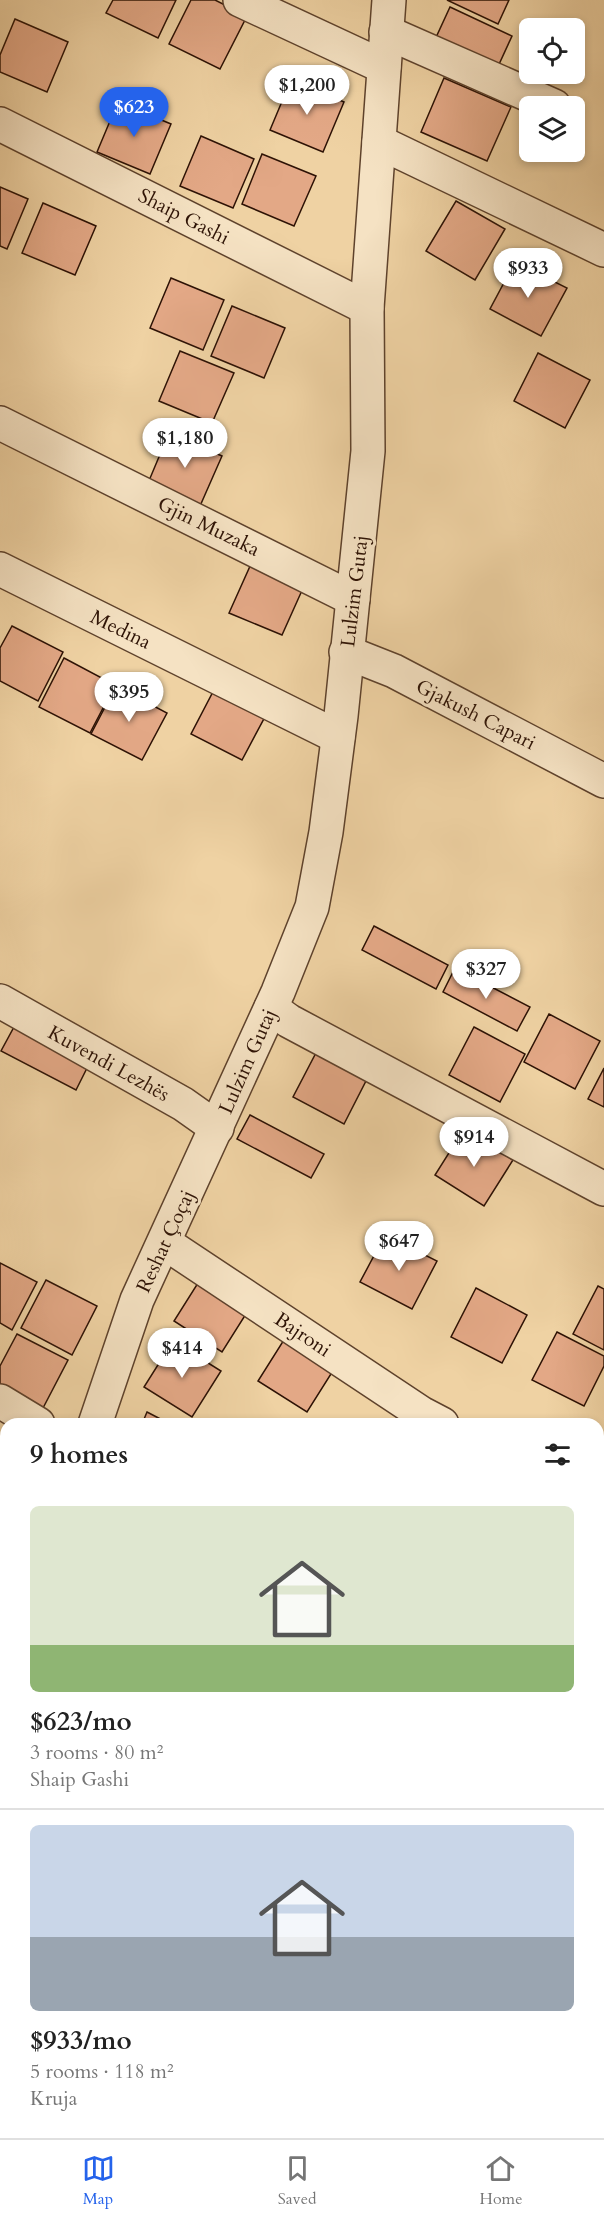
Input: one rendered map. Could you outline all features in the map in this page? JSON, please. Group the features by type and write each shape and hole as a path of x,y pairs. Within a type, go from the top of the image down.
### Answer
{"street":[{"path":"240,0 384,67"},
{"name":"Lulzim Gutaj","path":"217,1128 271,1008 312,907 326,832 368,451 367,308 389,0"},
{"path":"387,32 531,96"},
{"name":"Shaip Gashi","path":"0,124 367,308"},
{"path":"379,142 604,250"},
{"name":"Gjin Muzaka","path":"0,423 353,599"},
{"name":"Medina","path":"0,569 338,737"},
{"name":"Gjakush Capari","path":"346,652 394,671 604,781"},
{"name":"Kuvendi Lezhës","path":"0,1001 183,1104 217,1128"},
{"path":"271,1008 289,1021 604,1189"},
{"name":"Reshat Çoçaj","path":"96,1418 137,1300 217,1128"},
{"name":"Bajroni","path":"165,1243 431,1418"},
{"path":"0,1401 28,1418"}],"building":[{"path":"113,0 176,0 158,38 106,13"},
{"path":"191,0 215,0 247,16 220,69 169,44"},
{"path":"447,0 509,0 498,24"},
{"path":"450,7 512,36 495,73 433,44"},
{"path":"15,19 68,42 47,92 0,72 0,55"},
{"path":"444,78 511,107 487,161 421,132"},
{"path":"291,80 344,102 323,152 270,130"},
{"path":"118,102 171,124 150,174 97,152"},
{"path":"201,136 254,159 233,208 180,186"},
{"path":"262,154 316,176 294,226 242,204"},
{"path":"0,187 28,199 7,249 0,246"},
{"path":"456,201 505,229 475,280 426,251"},
{"path":"43,203 96,226 75,275 22,253"},
{"path":"515,262 567,288 541,336 490,309"},
{"path":"171,278 224,300 203,350 150,328"},
{"path":"232,306 285,328 264,378 211,356"},
{"path":"180,351 234,373 212,423 159,401"},
{"path":"538,353 590,380 565,428 514,401"},
{"path":"169,433 222,456 200,506 148,483"},
{"path":"251,564 304,586 282,635 229,613"},
{"path":"12,626 63,652 38,701 0,681 0,648"},
{"path":"64,658 115,685 90,733 39,707"},
{"path":"116,686 167,713 142,760 91,734"},
{"path":"216,686 267,713 242,760 191,734"},
{"path":"374,926 448,965 436,989 362,950"},
{"path":"455,968 530,1007 517,1031 443,992"},
{"path":"549,1014 600,1041 575,1089 524,1062"},
{"path":"14,1027 88,1066 76,1090 1,1051"},
{"path":"474,1027 525,1054 500,1102 449,1075"},
{"path":"318,1049 369,1075 344,1124 293,1097"},
{"path":"604,1068 604,1107 588,1099"},
{"path":"250,1115 324,1154 311,1178 237,1139"},
{"path":"464,1129 513,1160 484,1206 435,1175"},
{"path":"385,1235 437,1261 412,1309 360,1282"},
{"path":"0,1263 37,1282 12,1330 0,1323"},
{"path":"203,1275 251,1306 222,1352 174,1321"},
{"path":"46,1280 97,1306 72,1355 21,1328"},
{"path":"598,1286 604,1289 604,1350 573,1334"},
{"path":"476,1288 527,1315 502,1363 451,1337"},
{"path":"557,1332 604,1356 604,1366 584,1406 532,1380"},
{"path":"17,1334 68,1360 43,1408 0,1386 0,1366"},
{"path":"287,1335 336,1366 307,1412 258,1381"},
{"path":"173,1341 221,1371 192,1417 144,1387"},
{"path":"147,1412 158,1418 144,1418"}]}
